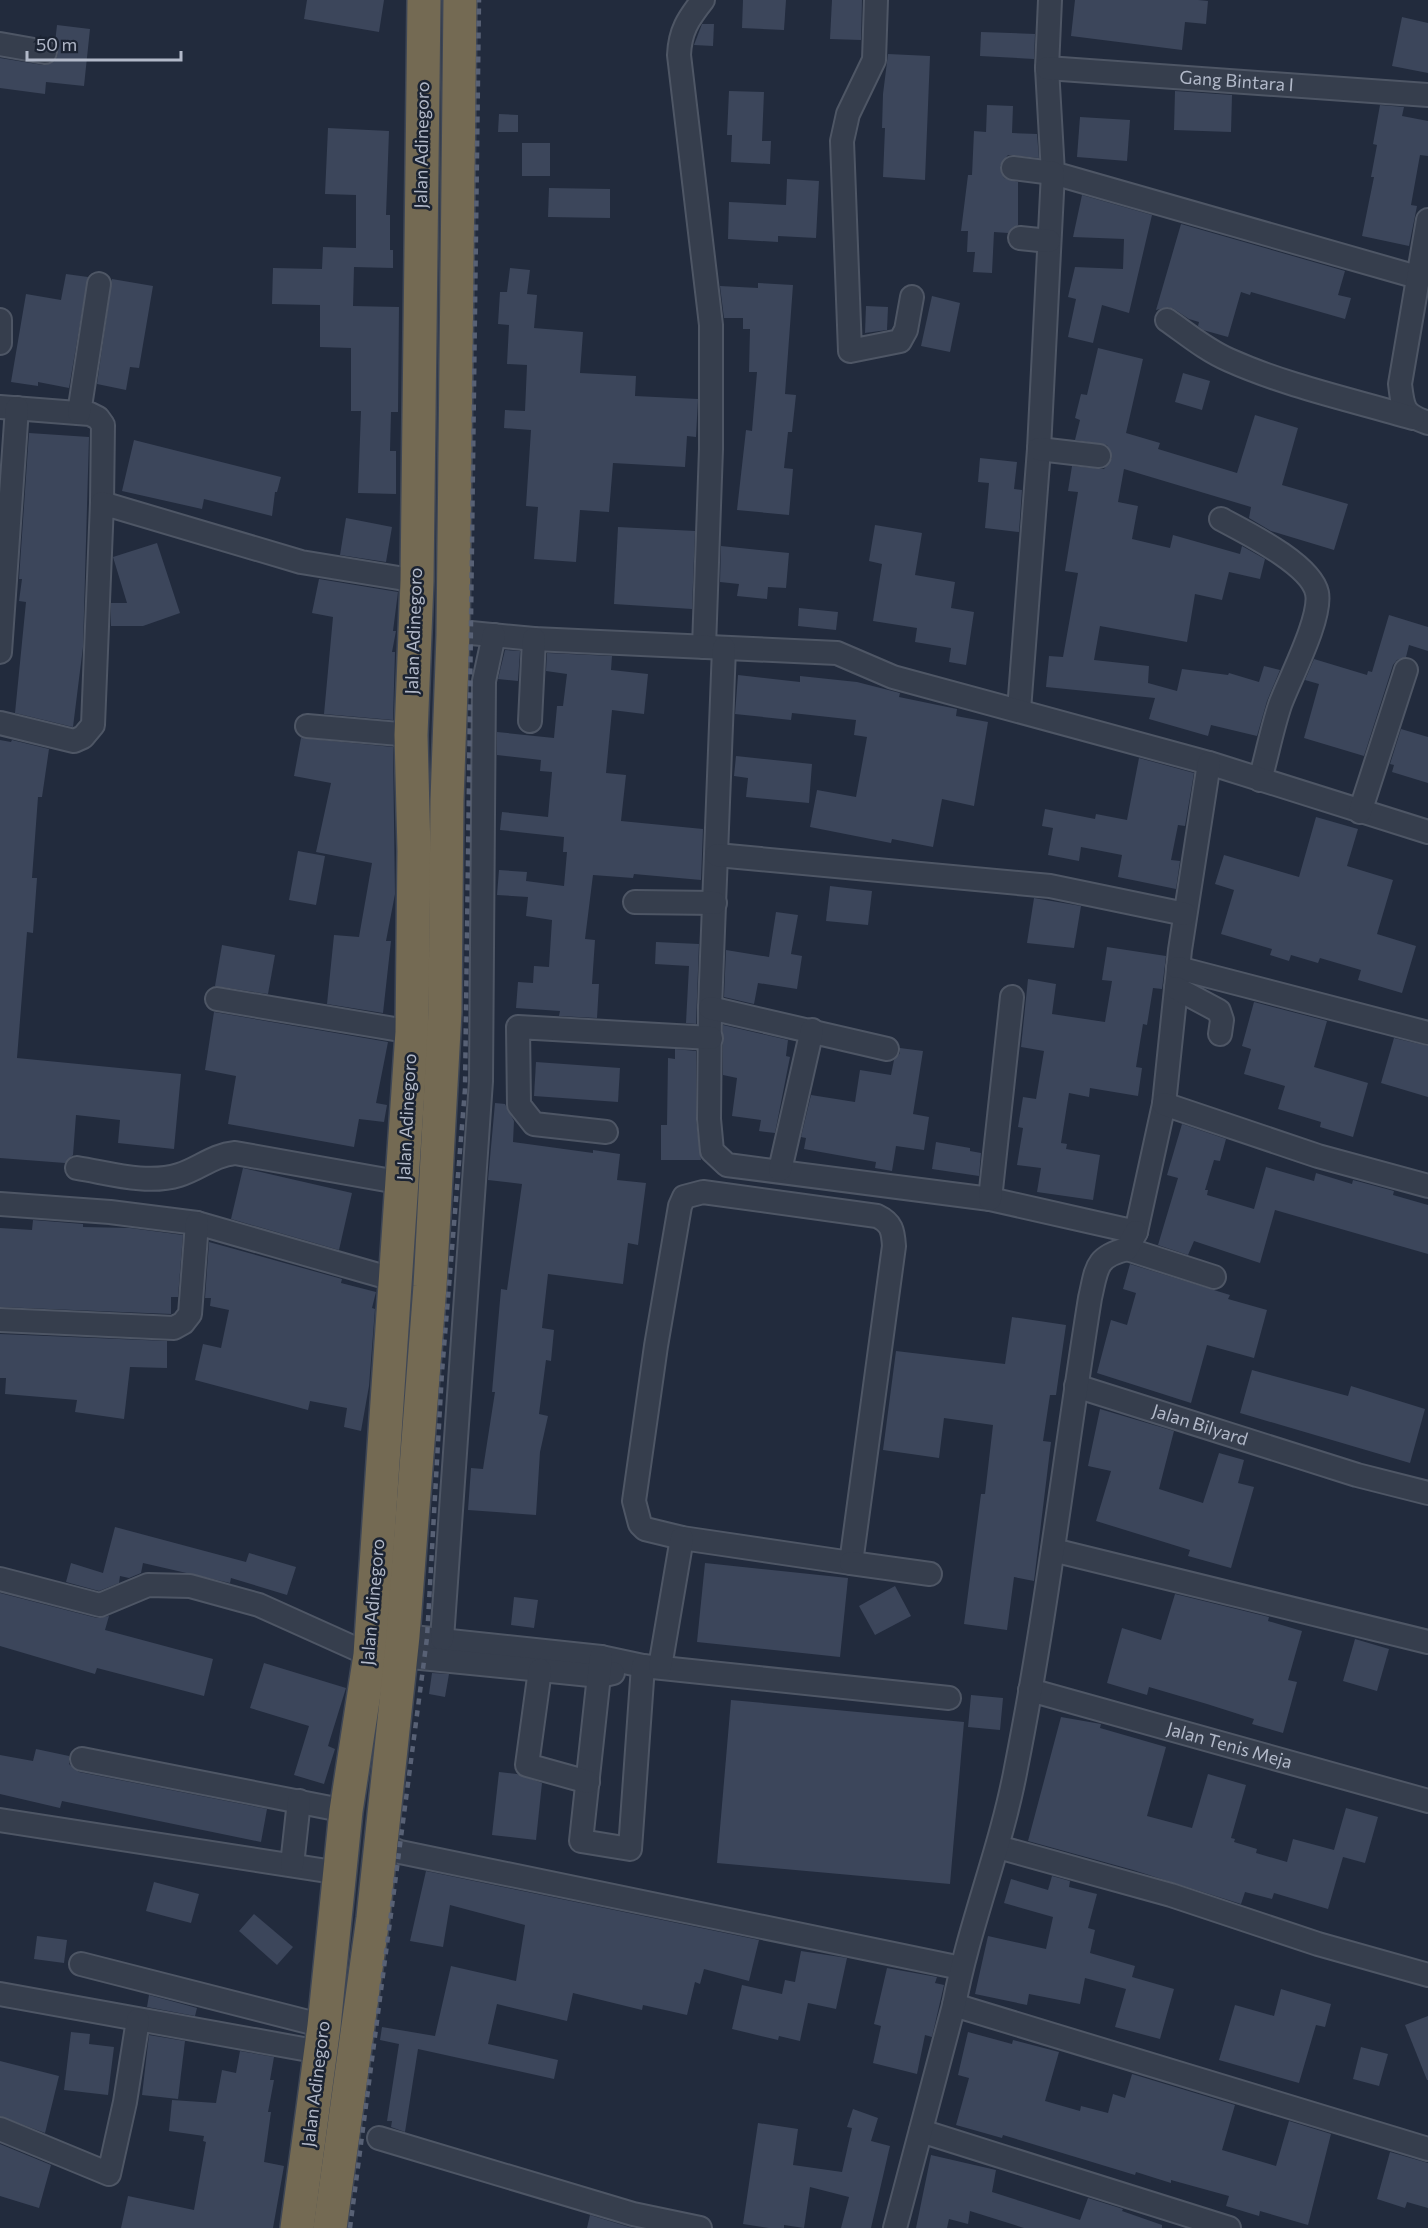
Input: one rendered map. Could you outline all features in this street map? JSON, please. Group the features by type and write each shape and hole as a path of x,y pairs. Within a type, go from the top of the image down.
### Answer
{"highway":[{"name":"Jalan Adinegoro","path":"297,2228 316,2093 346,1811 391,1649 396,1280 412,1032 414,851 411,735 417,581 424,0"},
{"path":"330,2228 350,2093 380,1844 391,1649 430,1286 445,1012 447,800 453,635 460,0"},
{"path":"316,2093 324,2102 335,2102 350,2093"},
{"path":"308,2153 318,2148 331,2149 340,2162"}],"street":[{"path":"703,0 685,23 680,36 679,56 711,325 717,855 710,1008 709,1119 712,1151 727,1165 780,1170 990,1199 1131,1240 1214,1277"},
{"path":"876,0 874,60 848,114 842,141 850,351 900,340 906,330 912,297"},
{"path":"1019,710 1039,449 1053,173 1047,68 1050,0"},
{"path":"0,44 45,52"},
{"name":"Gang Bintara I","path":"1047,68 1428,95"},
{"path":"1013,168 1053,173 1417,277"},
{"path":"1420,420 1403,408 1400,384 1428,220"},
{"path":"1020,238 1049,241"},
{"path":"80,414 99,284"},
{"path":"0,320 0,343"},
{"path":"1167,320 1206,348 1229,360 1272,376 1420,420"},
{"path":"0,652 9,407 98,418 103,425 102,503 93,726 83,737 74,741 0,723"},
{"path":"1039,449 1099,456"},
{"path":"102,503 301,562 417,581"},
{"path":"1221,519 1249,534 1303,571 1317,592 1316,606 1299,664 1280,704 1260,780"},
{"path":"453,635 494,635 534,639 837,653 893,677 1209,763 1428,832"},
{"path":"442,1639 481,1081 484,681 494,635"},
{"path":"530,721 534,639"},
{"path":"1360,812 1406,670"},
{"path":"307,726 411,735"},
{"path":"895,2228 954,2005 961,1968 998,1847 1016,1770 1053,1550 1090,1298 1100,1262 1131,1240 1164,1104 1185,914 1209,763"},
{"path":"717,855 1050,886 1185,914"},
{"path":"635,902 716,903"},
{"path":"1177,978 1428,1033"},
{"path":"1177,978 1219,1011 1222,1020 1220,1034"},
{"path":"990,1199 1012,997"},
{"path":"217,999 412,1032"},
{"path":"710,1008 887,1049"},
{"path":"606,1131 534,1124 523,1112 519,1105 518,1027 711,1038"},
{"path":"780,1170 812,1030"},
{"path":"1164,1104 1318,1156 1428,1186"},
{"path":"76,1168 151,1179 168,1178 182,1174 221,1154 235,1153 403,1183"},
{"path":"851,1563 894,1246 893,1229 885,1220 877,1216 703,1192 684,1197 680,1206 656,1346 634,1501 636,1514 645,1529 682,1538 851,1563 930,1574"},
{"path":"0,1204 110,1212 197,1223 396,1280"},
{"path":"0,1320 174,1328 183,1323 190,1314 197,1223"},
{"name":"Jalan Bilyard","path":"1076,1386 1326,1464 1428,1493"},
{"path":"601,1667 581,1840 630,1849 652,1667 682,1538"},
{"path":"1053,1550 1428,1642"},
{"path":"0,1579 100,1605 148,1585 190,1586 259,1605 391,1649 483,1654 601,1667"},
{"path":"391,1649 442,1639 483,1654 540,1670 652,1667 949,1698"},
{"path":"540,1670 526,1765 588,1782"},
{"name":"Jalan Tenis Meja","path":"1030,1690 1428,1801"},
{"path":"82,1759 346,1811"},
{"path":"292,1865 299,1801"},
{"path":"0,1820 340,1873"},
{"path":"380,1844 400,1852 961,1968"},
{"path":"998,1847 1170,1895 1318,1944 1428,1975"},
{"path":"81,1964 322,2039"},
{"path":"0,1994 138,2020 322,2039"},
{"path":"954,2005 1428,2149"},
{"path":"0,2129 110,2174 125,2102 138,2020"},
{"path":"921,2130 1229,2228"},
{"path":"379,2138 633,2214 700,2228"}],"building":[{"path":"307,0 384,0 379,32 304,19"},
{"path":"743,0 786,0 784,30 742,28"},
{"path":"832,0 862,0 861,40 830,39"},
{"path":"1075,0 1208,1 1206,24 1185,22 1182,50 1071,36"},
{"path":"1402,17 1428,23 1428,73 1392,66"},
{"path":"702,24 714,24 713,46 694,45"},
{"path":"57,25 90,29 84,86 46,82 45,94 0,88 0,58 43,65 55,61 58,54 55,43"},
{"path":"981,32 1035,34 1034,59 980,56"},
{"path":"888,54 930,56 925,180 883,177 885,128 882,128 883,94"},
{"path":"729,91 764,92 762,141 771,141 770,164 731,162 732,135 727,135"},
{"path":"1175,91 1232,95 1231,132 1174,130"},
{"path":"987,105 1013,106 1012,133 1037,134 1039,158 1008,155 1000,166 1004,178 1018,182 1018,225 1008,233 994,232 992,273 973,272 975,252 967,252 968,231 961,231 968,175 972,175 974,131 986,132"},
{"path":"1380,105 1404,107 1402,116 1428,121 1428,156 1420,155 1411,205 1417,206 1409,246 1362,236 1374,177 1371,177 1377,145 1373,144"},
{"path":"499,114 518,115 518,132 498,132"},
{"path":"1080,117 1130,120 1127,161 1077,157"},
{"path":"328,128 389,131 386,215 390,215 390,250 393,250 393,268 354,267 353,306 399,307 398,412 391,412 390,451 396,451 396,494 358,493 361,411 351,411 351,348 320,347 320,305 272,304 273,268 322,269 323,247 356,248 356,195 325,194"},
{"path":"522,143 550,143 550,176 522,176"},
{"path":"787,179 819,181 816,238 778,236 778,242 728,239 729,202 786,205"},
{"path":"549,188 610,189 610,218 548,217"},
{"path":"1082,195 1152,215 1129,313 1102,305 1093,343 1068,337 1076,299 1068,297 1075,267 1123,269 1124,239 1073,237"},
{"path":"1181,224 1345,271 1338,295 1351,298 1345,319 1251,292 1250,295 1241,292 1228,337 1203,330 1198,326 1199,322 1189,319 1174,309 1168,307 1156,310"},
{"path":"510,268 530,270 527,294 537,295 534,328 583,332 580,373 636,376 635,396 698,399 696,437 687,436 685,467 613,463 609,512 580,510 576,562 534,559 538,507 526,506 531,430 504,428 505,410 525,411 527,365 507,364 509,325 498,324 500,292 507,292"},
{"path":"66,274 88,277 69,388 38,382 38,386 11,382 26,294 61,300"},
{"path":"112,279 153,286 139,368 130,367 126,390 97,384"},
{"path":"758,283 793,285 785,394 796,395 792,432 788,432 784,468 793,469 789,515 737,510 746,430 752,431 757,372 749,372 750,329 743,329 743,318 724,318 720,286 758,288"},
{"path":"932,296 960,303 950,352 921,346"},
{"path":"866,306 888,307 887,330 865,333"},
{"path":"1098,348 1143,359 1126,433 1160,443 1158,449 1237,473 1255,415 1298,428 1282,485 1348,504 1334,550 1271,531 1249,518 1251,507 1124,469 1118,502 1138,506 1132,539 1170,548 1173,535 1240,554 1242,546 1265,559 1260,579 1229,572 1222,600 1195,594 1187,642 1100,626 1094,660 1149,666 1148,683 1177,691 1182,669 1228,675 1229,673 1259,682 1264,666 1280,670 1267,701 1257,736 1211,725 1208,736 1149,719 1155,698 1046,687 1049,656 1063,657 1078,573 1065,571 1078,492 1068,491 1072,466 1104,469 1112,458 1107,445 1075,440 1080,420 1075,418 1081,394 1087,395"},
{"path":"1183,373 1210,381 1202,410 1175,402"},
{"path":"29,433 89,437 83,647 73,727 15,713 26,602 19,601 22,579 19,579"},
{"path":"134,440 281,477 277,492 275,492 272,516 204,499 202,509 122,491"},
{"path":"980,458 1017,462 1014,489 1022,490 1019,532 985,528 989,483 978,482"},
{"path":"346,518 392,527 386,562 340,555"},
{"path":"875,525 922,533 915,575 955,582 951,608 974,612 966,665 949,662 951,648 915,642 917,628 873,621 882,564 869,561"},
{"path":"618,527 695,531 692,609 614,604"},
{"path":"157,543 180,613 143,626 111,626 111,603 127,603 113,557"},
{"path":"721,546 789,553 786,588 768,587 767,599 737,596 739,584 720,582"},
{"path":"319,579 398,592 393,631 396,631 392,652 395,652 393,720 324,714 333,617 312,613"},
{"path":"799,608 838,612 836,630 798,626"},
{"path":"1389,615 1428,627 1428,651 1409,645 1406,657 1397,660 1393,665 1364,756 1304,738 1319,684 1305,680 1314,659 1367,675 1368,671 1372,672"},
{"path":"505,650 520,651 518,681 498,679"},
{"path":"547,653 612,656 611,670 648,674 644,714 612,710 606,773 626,775 621,821 703,829 701,880 634,874 633,878 593,875 585,939 595,940 592,984 599,984 597,1018 559,1016 560,1011 516,1008 518,982 533,983 534,966 549,967 552,920 526,916 528,897 497,895 499,870 527,872 526,881 564,886 567,852 563,852 564,837 500,830 502,812 548,817 552,772 540,771 541,760 497,755 497,732 554,738 557,706 563,706 567,674 546,671"},
{"path":"738,675 800,682 800,676 857,682 900,693 899,697 957,709 956,716 988,722 974,806 942,799 933,847 892,839 891,843 810,827 817,790 856,797 867,737 854,735 856,720 792,713 791,720 735,714"},
{"path":"1401,729 1428,737 1428,783 1392,772 1394,765 1390,764"},
{"path":"301,738 393,747 395,894 386,941 391,941 383,1013 327,1004 334,935 359,937 372,863 316,852 331,783 294,776"},
{"path":"0,740 11,742 12,740 49,749 42,797 38,797 32,878 37,878 33,933 27,932 17,1058 181,1074 174,1149 118,1143 120,1120 76,1115 73,1155 65,1163 0,1158"},
{"path":"736,756 812,764 809,803 746,797 748,778 734,776"},
{"path":"1139,758 1194,773 1185,826 1178,825 1171,860 1180,861 1176,889 1118,877 1122,855 1081,847 1079,861 1048,855 1053,828 1042,826 1045,809 1095,819 1096,814 1127,820"},
{"path":"1316,817 1358,829 1347,866 1393,880 1377,934 1416,946 1402,993 1358,980 1361,970 1320,958 1318,963 1291,955 1289,961 1270,955 1272,949 1221,934 1234,890 1215,884 1224,855 1299,877"},
{"path":"298,851 325,856 316,905 289,900"},
{"path":"830,886 872,891 868,925 826,921"},
{"path":"1034,898 1081,906 1074,948 1027,943"},
{"path":"776,912 798,915 791,954 802,956 797,989 758,983 754,1004 724,997 726,950 769,957"},
{"path":"656,942 699,944 696,1024 686,1023 689,966 655,964"},
{"path":"222,945 275,955 268,994 215,986"},
{"path":"1107,947 1166,956 1162,989 1153,988 1147,1025 1143,1024 1136,1067 1142,1068 1138,1096 1090,1088 1089,1097 1069,1093 1061,1143 1067,1144 1066,1149 1100,1155 1093,1200 1037,1192 1041,1168 1017,1165 1023,1128 1018,1127 1023,1097 1036,1099 1044,1051 1021,1047 1028,979 1056,984 1052,1014 1105,1022 1112,981 1102,980"},
{"path":"1254,1002 1327,1021 1314,1067 1368,1083 1353,1137 1320,1127 1321,1122 1278,1109 1285,1086 1244,1074 1251,1049 1242,1046"},
{"path":"214,1012 388,1042 376,1103 387,1105 384,1122 359,1119 354,1147 228,1124 236,1076 205,1070"},
{"path":"723,1025 788,1040 786,1056 790,1057 775,1133 759,1131 761,1120 732,1116 737,1078 723,1075"},
{"path":"1394,1038 1428,1046 1428,1097 1381,1083"},
{"path":"900,1048 923,1051 913,1114 929,1117 924,1150 896,1146 892,1171 875,1168 876,1162 804,1149 806,1138 801,1137 811,1095 855,1102 860,1070 891,1075 894,1060 900,1053"},
{"path":"675,1049 696,1051 696,1120 701,1160 661,1160 661,1125 667,1125 668,1058 675,1059"},
{"path":"536,1062 620,1068 618,1102 534,1096"},
{"path":"495,1103 505,1104 514,1121 513,1142 593,1153 593,1150 620,1154 617,1180 646,1183 638,1245 628,1243 623,1284 548,1274 542,1328 554,1330 551,1361 546,1360 539,1414 548,1416 540,1452 536,1515 468,1510 471,1468 483,1469 495,1392 492,1392 501,1289 507,1290 522,1184 488,1180"},
{"path":"1182,1124 1226,1139 1220,1161 1214,1160 1205,1190 1208,1190 1207,1195 1254,1209 1266,1167 1314,1181 1316,1173 1352,1184 1353,1180 1394,1191 1393,1195 1428,1205 1428,1254 1275,1210 1260,1263 1194,1241 1188,1255 1158,1245 1178,1178 1167,1175"},
{"path":"936,1142 970,1148 970,1151 981,1153 979,1176 932,1169"},
{"path":"243,1168 352,1193 339,1250 231,1219"},
{"path":"33,1220 83,1224 83,1227 130,1228 183,1235 178,1297 171,1297 171,1314 0,1307 0,1228 32,1230"},
{"path":"209,1242 342,1279 341,1283 376,1292 372,1308 375,1309 369,1386 361,1431 344,1427 347,1408 310,1401 308,1410 195,1380 203,1344 221,1348 229,1310 210,1306 211,1298 205,1298"},
{"path":"1130,1264 1230,1295 1228,1299 1267,1310 1254,1358 1207,1345 1191,1403 1097,1373 1111,1320 1127,1325 1136,1293 1123,1289"},
{"path":"1012,1317 1066,1325 1056,1395 1050,1395 1043,1441 1051,1442 1034,1581 1014,1577 1007,1630 964,1624 981,1494 985,1494 993,1425 944,1418 939,1458 883,1450 896,1351 1005,1364"},
{"path":"0,1334 167,1341 167,1368 130,1367 124,1419 75,1412 77,1400 5,1394 6,1378 0,1378"},
{"path":"1252,1370 1348,1396 1351,1386 1425,1409 1410,1463 1240,1413"},
{"path":"1100,1409 1174,1431 1159,1489 1203,1503 1219,1453 1244,1460 1238,1483 1254,1487 1231,1568 1188,1556 1190,1550 1096,1521 1111,1471 1088,1466"},
{"path":"115,1527 246,1562 249,1553 296,1567 287,1595 231,1578 230,1583 143,1563 141,1573 129,1578 120,1576 119,1583 99,1591 66,1582 71,1563 103,1573"},
{"path":"705,1563 848,1578 840,1657 697,1642"},
{"path":"895,1586 911,1616 875,1635 859,1606"},
{"path":"0,1593 97,1618 109,1616 105,1630 213,1659 204,1696 97,1668 95,1674 0,1646"},
{"path":"1175,1594 1269,1617 1268,1621 1302,1631 1288,1680 1297,1682 1283,1733 1252,1724 1254,1719 1149,1687 1147,1695 1107,1683 1122,1628 1161,1640"},
{"path":"514,1597 538,1600 534,1628 511,1625"},
{"path":"1355,1639 1389,1649 1377,1691 1343,1681"},
{"path":"264,1663 346,1688 328,1746 335,1749 324,1784 294,1775 309,1726 250,1708"},
{"path":"432,1673 449,1674 445,1697 429,1694"},
{"path":"971,1695 1003,1698 1000,1730 968,1727"},
{"path":"731,1700 964,1722 950,1884 717,1863"},
{"path":"1061,1717 1101,1724 1100,1728 1166,1747 1147,1816 1192,1828 1208,1774 1246,1785 1231,1838 1235,1839 1234,1842 1257,1849 1256,1853 1287,1862 1293,1839 1334,1850 1346,1808 1378,1817 1365,1863 1343,1857 1328,1909 1274,1893 1272,1899 1245,1892 1241,1904 1133,1870 1028,1841"},
{"path":"36,1749 69,1756 69,1764 79,1772 267,1809 261,1842 62,1801 60,1808 0,1794 0,1755 33,1761"},
{"path":"499,1772 517,1774 542,1783 536,1840 492,1835"},
{"path":"426,1871 759,1940 749,1981 704,1969 700,1984 695,1982 687,2015 643,2005 642,2010 573,1993 567,2021 497,2004 488,2044 558,2060 554,2079 418,2049 405,2132 391,2127 392,2121 387,2121 399,2044 380,2040 382,2027 435,2036 451,1966 516,1981 525,1925 450,1905 443,1947 410,1941"},
{"path":"1052,1876 1070,1881 1069,1887 1097,1894 1088,1928 1095,1930 1090,1953 1135,1966 1132,1977 1174,1989 1160,2039 1115,2027 1126,1989 1085,1978 1080,2004 1029,1994 1027,2005 975,1994 988,1936 1046,1949 1053,1917 1004,1903 1011,1879 1048,1890"},
{"path":"154,1882 199,1894 191,1923 146,1911"},
{"path":"254,1914 293,1947 277,1965 239,1931"},
{"path":"37,1936 67,1940 64,1963 34,1959"},
{"path":"801,1951 847,1958 836,2009 808,2003 800,2041 779,2036 778,2040 732,2029 742,1985 782,1994 785,1980 795,1982"},
{"path":"887,1968 937,1977 935,1983 944,1985 932,2037 925,2035 917,2074 873,2063 881,2026 874,2024"},
{"path":"1281,1989 1331,2004 1325,2027 1316,2025 1299,2083 1219,2060 1235,2005 1274,2016"},
{"path":"149,1995 197,2008 195,2016 147,2007"},
{"path":"1428,2016 1428,2080 1427,2080 1405,2025"},
{"path":"71,2032 90,2034 89,2044 114,2047 108,2095 64,2090"},
{"path":"968,2032 1012,2044 1013,2040 1059,2052 1045,2101 1080,2111 1081,2106 1108,2113 1113,2094 1125,2098 1132,2074 1235,2105 1222,2150 1276,2166 1289,2121 1331,2134 1308,2225 1260,2211 1259,2216 1226,2206 1229,2196 1171,2180 1171,2183 1136,2172 1135,2175 1003,2135 1002,2138 956,2125 969,2078 958,2075"},
{"path":"149,2035 185,2041 178,2099 142,2095"},
{"path":"1361,2047 1388,2054 1379,2086 1353,2079"},
{"path":"240,2051 274,2057 270,2080 274,2080 268,2112 271,2112 264,2162 284,2166 273,2228 121,2228 128,2196 194,2210 206,2142 203,2141 204,2136 169,2131 172,2100 216,2103 222,2070 236,2073"},
{"path":"0,2061 59,2076 45,2133 0,2116"},
{"path":"853,2109 878,2118 871,2141 890,2146 871,2228 841,2228 849,2197 810,2187 804,2228 784,2225 784,2228 769,2228 743,2224 758,2123 798,2129 793,2165 842,2172 852,2128 847,2127"},
{"path":"0,2144 51,2165 39,2208 0,2196"},
{"path":"1390,2152 1428,2163 1428,2208 1407,2202 1405,2208 1377,2199"},
{"path":"931,2155 996,2170 992,2192 1080,2220 1088,2198 1123,2209 1122,2211 1162,2225 1162,2228 1024,2228 970,2211 968,2224 949,2219 947,2228 916,2228"},
{"path":"590,2215 629,2227 634,2228 587,2228"}],"railway":[{"path":"350,2228 427,1638 442,1372 465,1089 479,0"}]}
